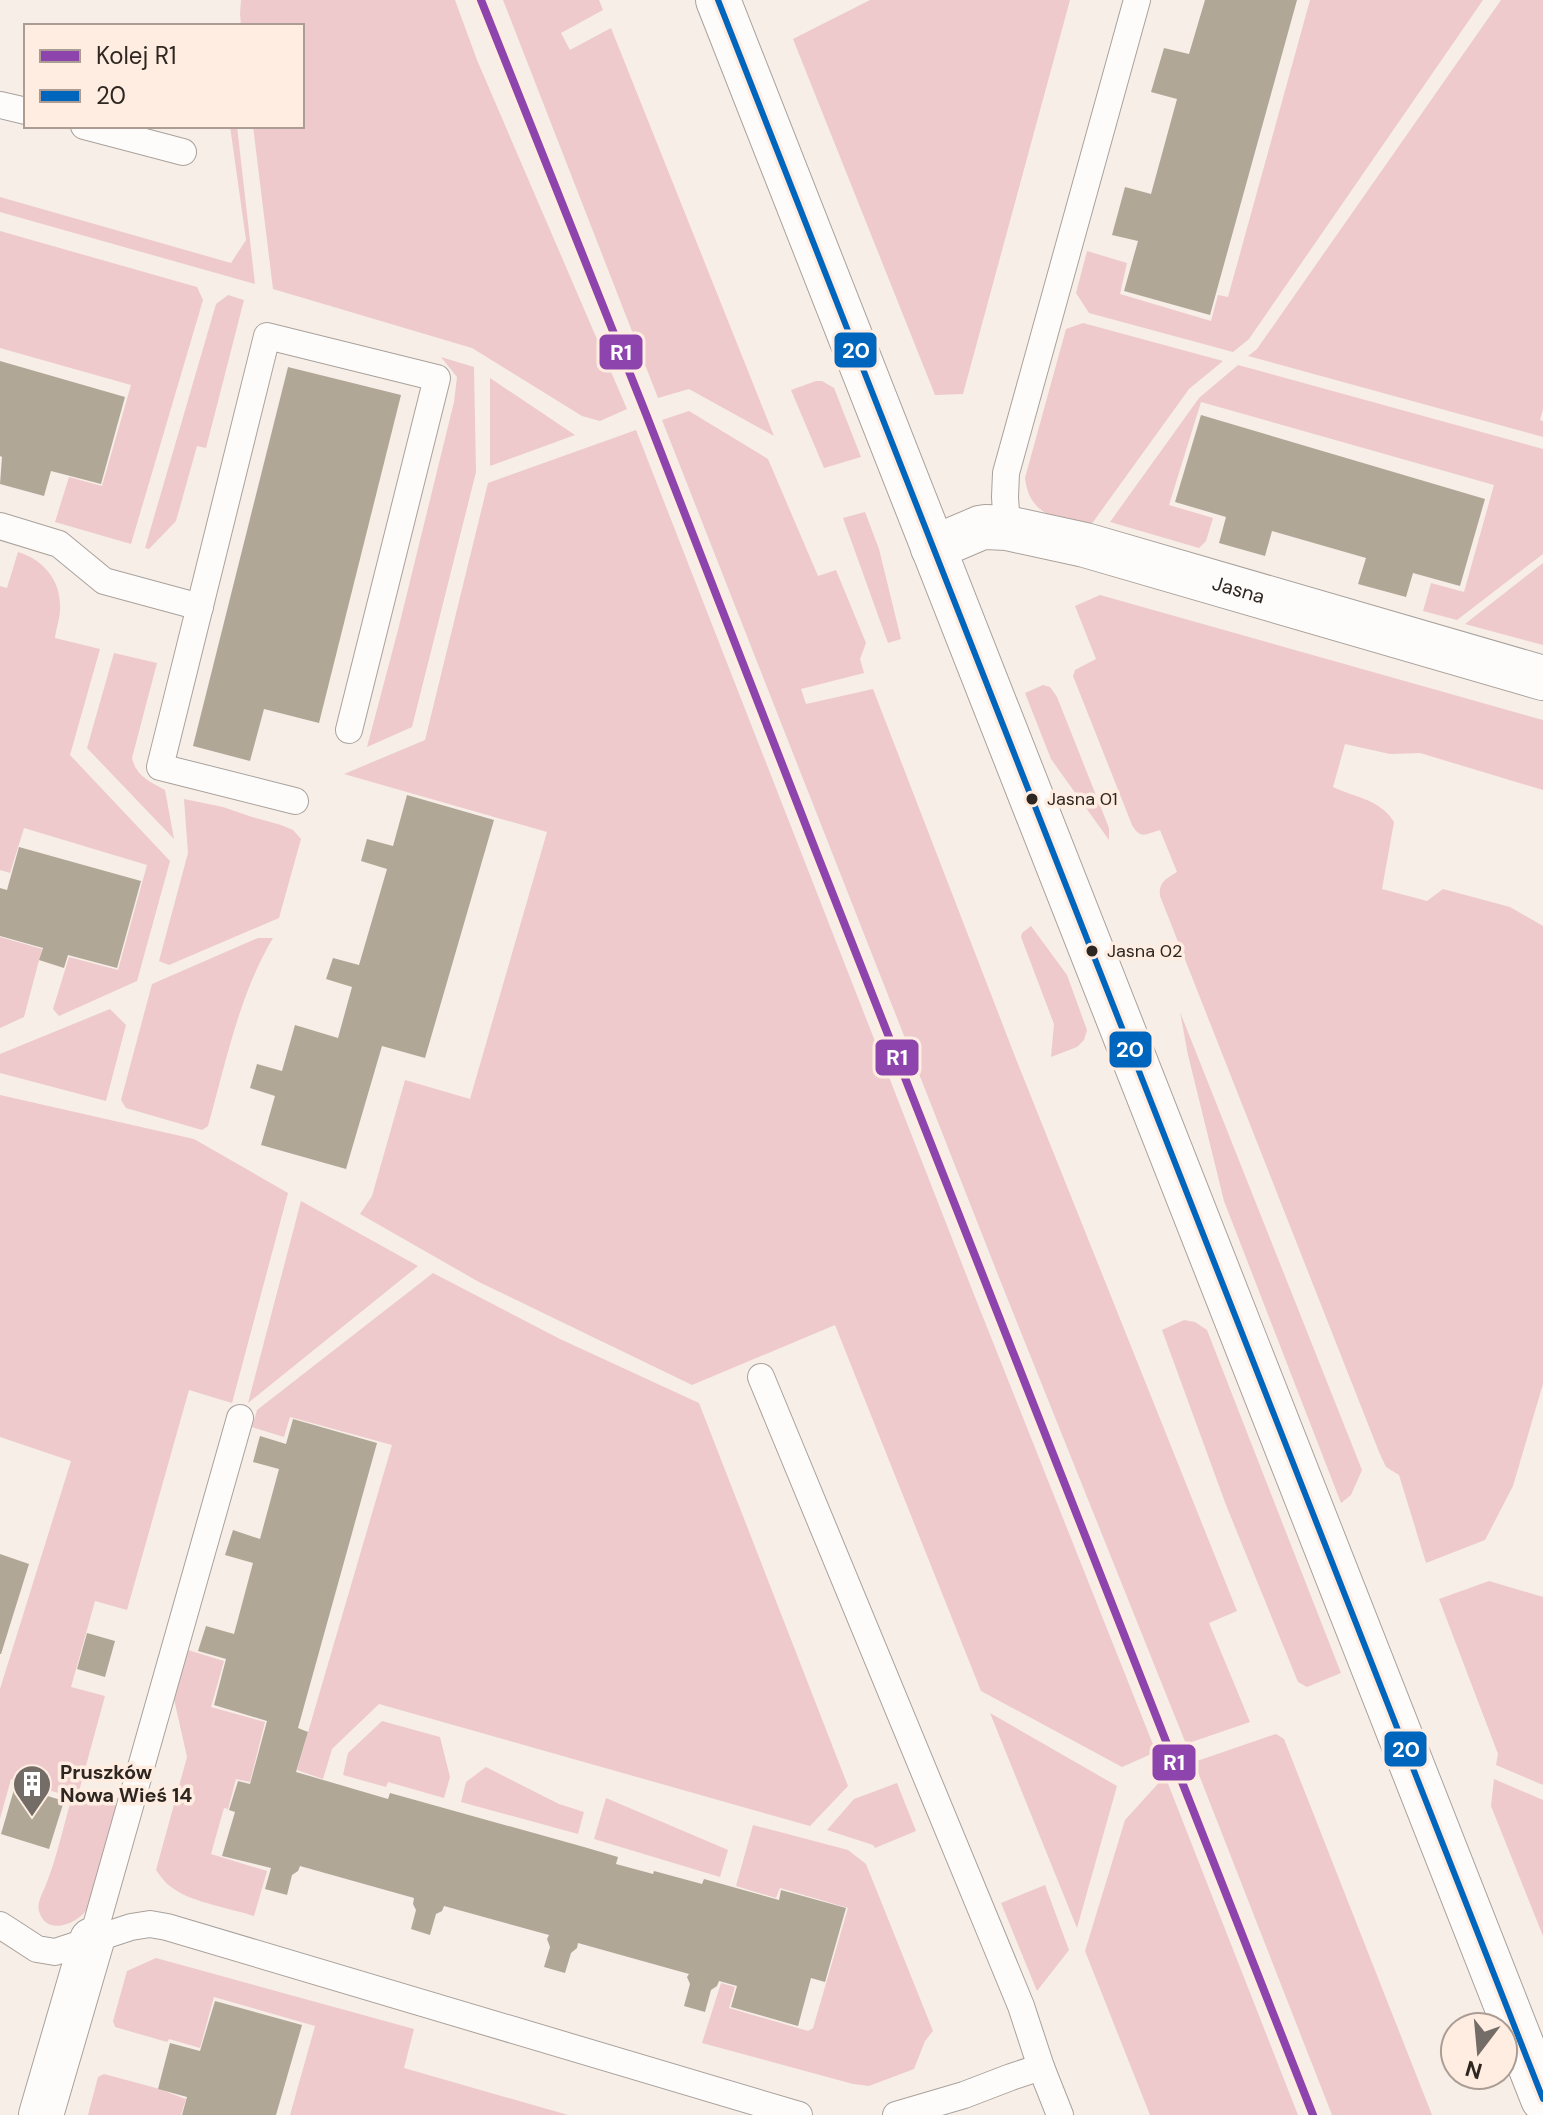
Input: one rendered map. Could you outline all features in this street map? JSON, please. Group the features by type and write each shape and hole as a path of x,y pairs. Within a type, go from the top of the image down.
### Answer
{"street":[{"path":"718,0 1543,2099"},
{"name":"Jasna","path":"933,548 980,528 1007,528 1085,545 1543,678"},
{"path":"41,2115 92,1940"}],"lane":[{"path":"1007,528 1006,473 1137,0"},
{"path":"0,105 24,111"},
{"path":"92,128 183,152"},
{"path":"295,801 160,767 267,336 437,378 349,730"},
{"path":"0,526 59,544 104,581 200,607"},
{"path":"761,1377 1021,2006 1060,2115"},
{"path":"92,1940 240,1418"},
{"path":"0,1925 37,1949 55,1952 131,1927 150,1924 167,1927 799,2115"},
{"path":"896,2115 1041,2067"}],"shaded area":[{"path":"241,0 455,0 477,60 627,409 600,421 582,416 472,348 273,289 253,128 304,128 304,24 241,24"},
{"path":"503,0 599,0 603,10 561,33 570,50 611,28 774,436 689,389 658,398"},
{"path":"870,0 1070,0 963,394 935,395 793,39"},
{"path":"1310,0 1483,0 1249,339 1233,352 1089,313 1076,293 1087,251 1127,263 1120,294 1211,321 1218,295 1228,297"},
{"path":"1501,0 1543,0 1543,409 1540,420 1543,421 1543,437 1248,356 1257,349"},
{"path":"230,128 237,128 255,284 0,212 0,197 231,263 246,240"},
{"path":"0,231 197,287 203,300 131,544 55,522 69,477 102,486 131,385 0,348"},
{"path":"228,295 244,300 206,448 197,446 176,521 149,549 145,548 216,304"},
{"path":"1083,323 1223,361 1189,389 1088,529 1046,514 1032,500 1025,478 1066,329"},
{"path":"441,357 474,367 476,472 412,727 367,747 454,402 457,377"},
{"path":"1238,365 1543,449 1543,554 1457,620 1423,611 1431,583 1464,592 1494,485 1201,402 1169,505 1213,518 1206,541 1199,548 1110,522 1199,398"},
{"path":"490,378 575,435 490,466"},
{"path":"816,381 834,388 861,457 824,468 791,390"},
{"path":"689,411 768,459 818,576 836,570 866,643 860,659 864,673 801,689 806,704 873,689 1016,1059 1237,1611 1209,1623 1250,1722 1186,1744 662,420"},
{"path":"636,430 1156,1752 1122,1767 981,1691 835,1325 692,1385 479,1282 360,1214 372,1196 405,1080 470,1099 547,832 344,774 425,740 488,483"},
{"path":"865,512 879,549 901,639 888,643 843,518"},
{"path":"18,552 42,565 57,587 60,609 55,638 100,649 70,755 170,861 137,981 59,1016 53,1009 69,957 118,970 147,865 24,828 10,873 0,870 0,586 7,588"},
{"path":"1543,563 1543,645 1465,624"},
{"path":"1100,595 1543,720 1543,790 1420,753 1390,754 1345,744 1333,787 1382,808 1394,822 1382,889 1427,901 1443,889 1510,907 1543,926 1543,1384 1513,1486 1485,1540 1426,1563 1399,1475 1386,1467 1379,1452 1160,896 1162,884 1177,872 1160,830 1141,834 1132,825 1073,676 1075,670 1096,659 1075,606"},
{"path":"114,653 157,663 132,758 140,774 165,790 174,839 87,748"},
{"path":"1043,685 1050,687 1057,697 1109,828 1109,840 1051,759 1025,693"},
{"path":"184,799 281,825 293,830 301,839 279,918 169,965 159,961 188,853"},
{"path":"1031,926 1067,975 1087,1030 1084,1040 1077,1047 1051,1057 1054,1024 1021,937"},
{"path":"0,937 42,949 24,1017 0,1028"},
{"path":"258,938 273,938 242,1006 208,1126 202,1130 126,1108 121,1100 152,984"},
{"path":"110,1009 126,1025 106,1101 0,1073 0,1054"},
{"path":"1180,1012 1362,1470 1351,1495 1341,1503 1224,1201"},
{"path":"0,1095 194,1139 288,1193 232,1403 189,1390 127,1610 95,1601 71,1687 105,1696 78,1795 116,1805 88,1908 70,1923 55,1926 43,1919 39,1905 72,1797 11,1779 0,1819 0,1689 71,1461 0,1437"},
{"path":"301,1201 418,1266 248,1403"},
{"path":"433,1273 560,1339 699,1403 848,1786 810,1826 379,1704 332,1749 323,1779 297,1770 392,1445 290,1417 284,1437 252,1427 257,1410"},
{"path":"1184,1320 1195,1322 1207,1330 1341,1673 1307,1687 1298,1682 1226,1505 1162,1330"},
{"path":"1489,1581 1543,1597 1543,1785 1496,1765 1498,1754 1439,1599"},
{"path":"188,1650 224,1661 211,1707 265,1722 250,1782 236,1779 211,1854 267,1871 254,1916 181,1894 156,1870 187,1757 174,1699"},
{"path":"990,1713 1117,1786 1077,1928"},
{"path":"382,1721 440,1737 450,1777 444,1798 388,1782 386,1787 343,1775 348,1753"},
{"path":"1276,1734 1284,1739 1432,2115 1332,2115 1194,1762"},
{"path":"486,1767 559,1804 584,1812 578,1834 461,1802 466,1782"},
{"path":"1165,1776 1298,2115 1150,2115 1085,1951 1125,1820"},
{"path":"1494,1779 1543,1800 1543,1936 1491,1806"},
{"path":"897,1783 916,1831 875,1848 827,1830 854,1799"},
{"path":"606,1798 728,1850 720,1877 594,1839"},
{"path":"753,1825 848,1850 866,1864 933,2031 925,2041 914,2069 869,2086 702,2043 721,1983 735,1987 729,2008 808,2031 813,2028 848,1908 780,1888 776,1898 736,1886"},
{"path":"1045,1885 1069,1950 1037,1991 1001,1903"},
{"path":"156,1958 414,2029 404,2068 568,2115 290,2115 315,2026 214,1997 200,2048 115,2027 113,2021 127,1971"},
{"path":"104,2074 186,2099 181,2115 88,2115 98,2077"}],"building":[{"path":"1205,0 1297,0 1210,315 1124,291 1138,241 1112,235 1125,187 1151,194 1177,99 1151,92 1164,48 1189,54"},
{"path":"0,361 125,397 101,484 51,471 44,496 0,484"},
{"path":"288,367 401,395 319,723 264,709 250,761 193,746"},
{"path":"1201,415 1485,499 1460,586 1413,573 1406,597 1358,584 1366,558 1272,531 1265,556 1219,543 1226,517 1175,502"},
{"path":"407,795 494,820 425,1058 382,1046 346,1169 261,1145 275,1096 250,1088 257,1064 282,1071 295,1025 338,1038 352,987 326,979 333,958 359,965 387,869 361,861 367,839 393,846"},
{"path":"19,847 141,881 117,968 68,955 64,968 39,960 43,948 0,936 0,888 7,890"},
{"path":"293,1419 377,1443 298,1728 308,1732 296,1772 388,1799 390,1793 584,1847 618,1857 616,1864 653,1874 654,1871 702,1884 704,1879 779,1900 781,1890 846,1908 825,1982 811,1978 798,2026 731,2007 737,1986 719,1981 711,1990 705,2012 684,2006 690,1984 689,1974 578,1943 571,1953 565,1973 544,1967 550,1947 549,1935 444,1906 436,1914 430,1935 411,1929 416,1910 414,1898 300,1866 292,1875 287,1895 265,1889 271,1868 222,1856 235,1812 229,1810 238,1781 250,1784 267,1721 214,1705 226,1659 198,1651 206,1626 234,1634 253,1563 225,1555 233,1530 260,1539 279,1469 253,1462 260,1436 286,1444"},
{"path":"0,1554 29,1564 1,1654 0,1654"},
{"path":"87,1633 115,1641 105,1677 77,1669"},
{"name":"Pruszków Nowa Wieś 14","path":"15,1786 64,1801 49,1849 1,1834"},
{"path":"215,2001 302,2025 276,2115 182,2115 187,2097 158,2089 170,2043 200,2051"}],"rail line":[{"name":"R1","path":"481,0 1313,2115"}],"transit line":[{"name":"20","path":"718,0 1543,2099"}],"place":[{"name":"Jasna 01","path":"1032,799"},
{"name":"Jasna 02","path":"1092,951"},
{"name":"Pruszków Nowa Wieś 14","path":"32,1818"}]}
